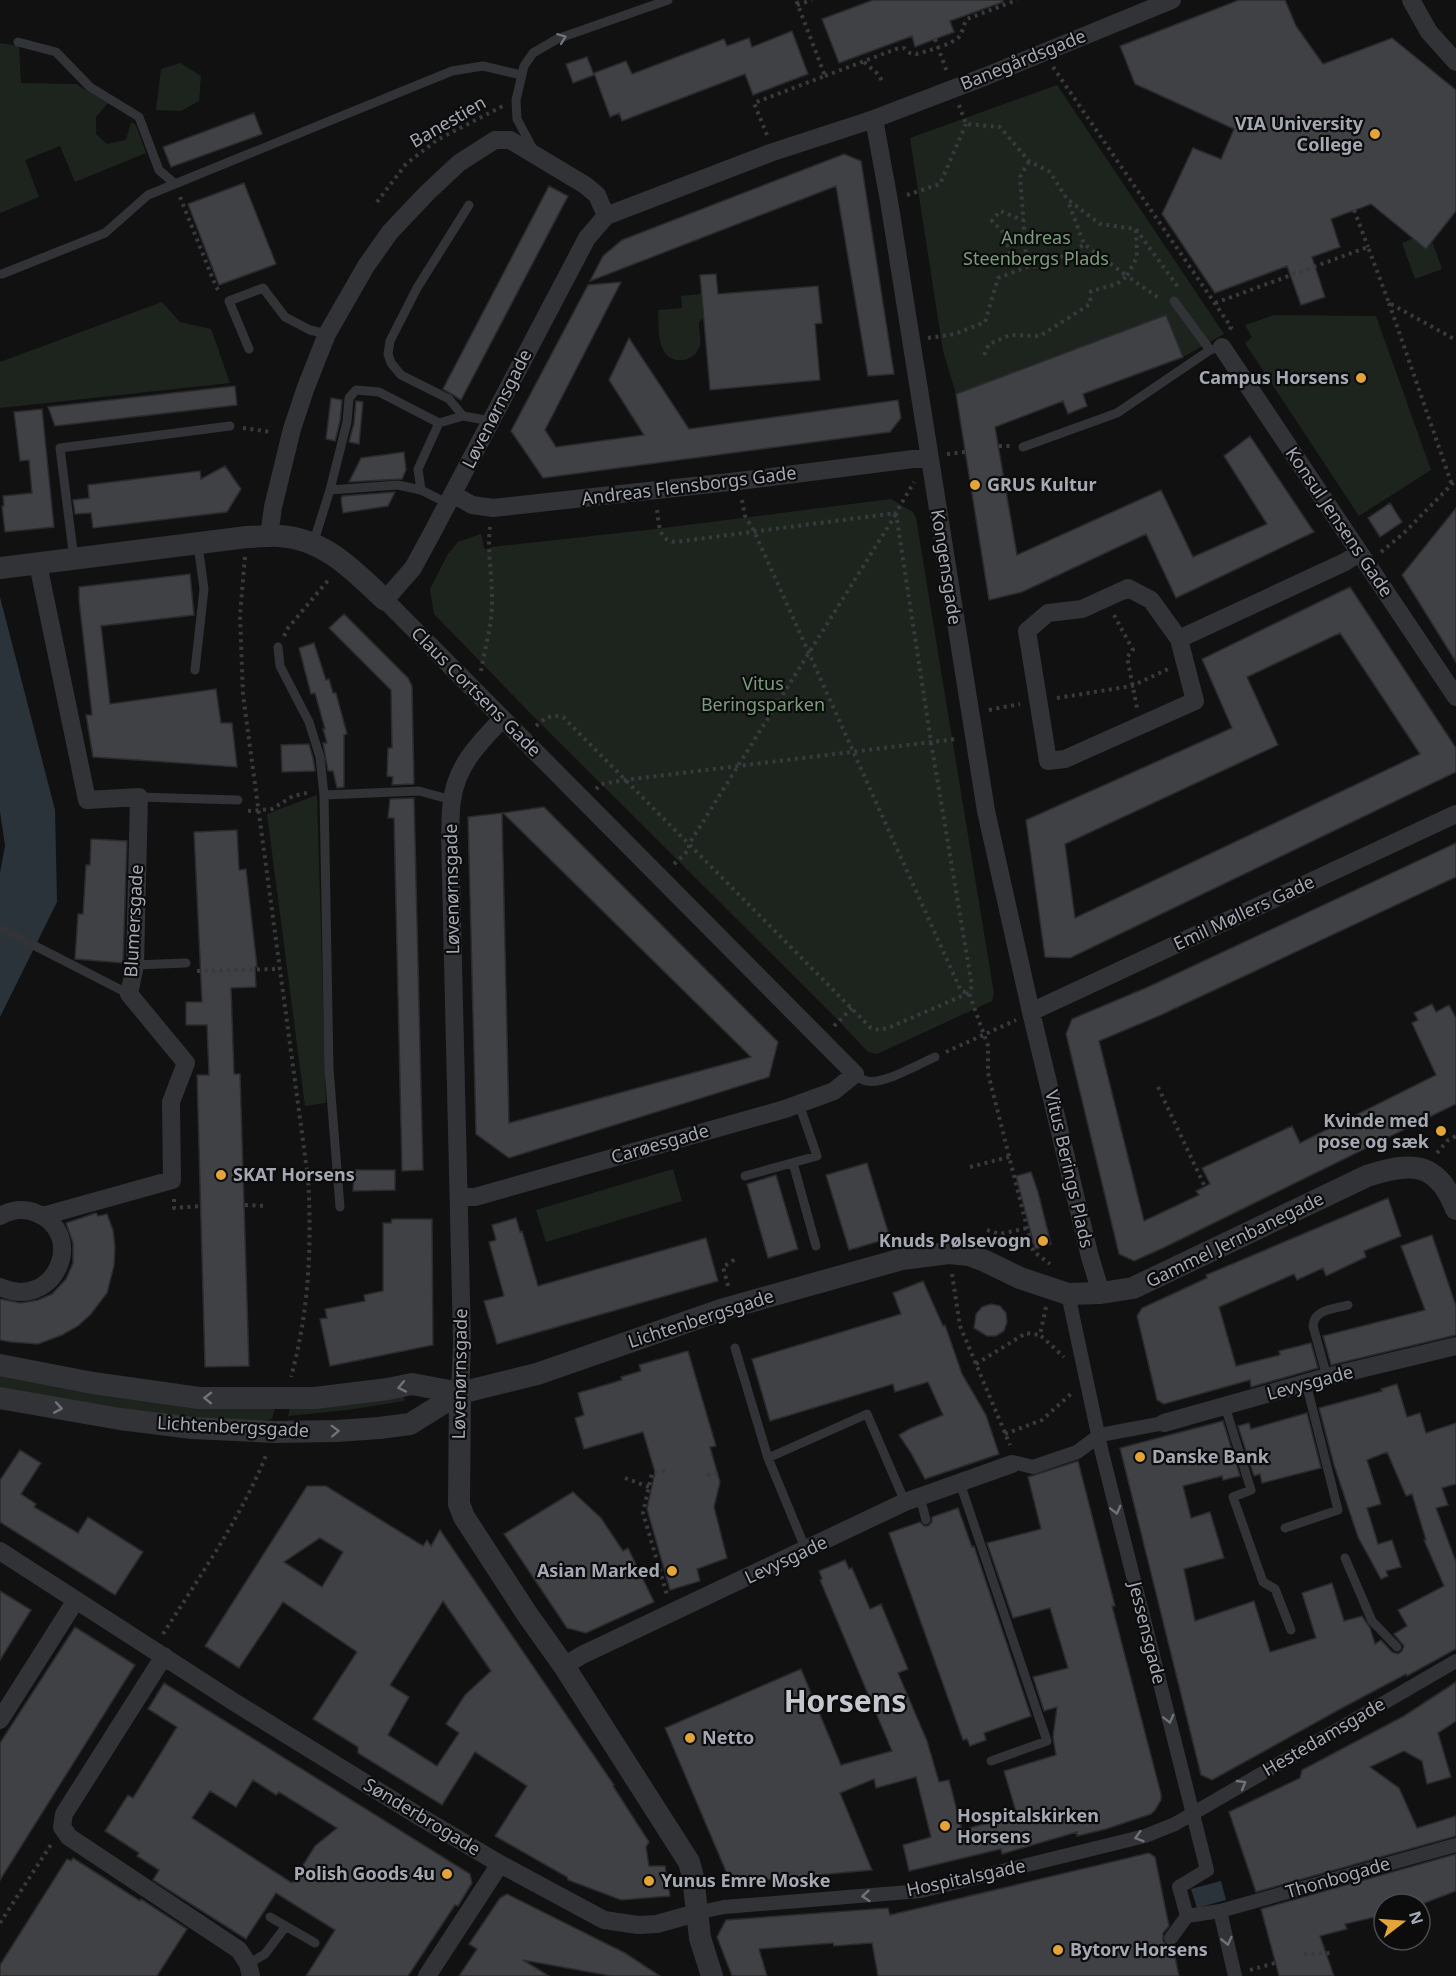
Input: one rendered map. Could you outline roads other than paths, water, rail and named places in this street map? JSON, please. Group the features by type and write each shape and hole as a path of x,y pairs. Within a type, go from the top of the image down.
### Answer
{"street":[{"path":"1411,0 1429,32 1456,62"},
{"name":"Banegårdsgade","path":"874,119 1044,53 1166,1"},
{"name":"Løvenørnsgade","path":"385,600 412,568 581,246 595,226 606,216 774,152 874,119"},
{"name":"Kongensgade","path":"874,119 986,811 1031,1012"},
{"path":"258,537 273,507 292,429 327,334 366,266 390,232 459,163 495,140 510,140 585,185 597,195 606,216"},
{"name":"Konsul Jensens Gade","path":"1216,349 1455,693"},
{"name":"Andreas Flensborgs Gade","path":"450,499 493,508 654,491 929,457"},
{"name":"Claus Cortsens Gade","path":"6,567 258,537 299,538 344,561 855,1074"},
{"path":"1179,639 1345,561 1362,558"},
{"path":"38,564 87,800 139,797"},
{"path":"1128,588 1151,600 1179,639 1195,701 1065,759 1048,761 1027,631 1048,613 1082,609 1128,588"},
{"name":"Løvenørnsgade","path":"502,719 473,750 457,777 452,800 450,834 462,1342 459,1504 464,1517 526,1614 564,1666 689,1862 703,1952 712,1976"},
{"name":"Blumersgade","path":"43,1216 172,1180 171,1101 186,1063 129,994 135,964 139,797"},
{"name":"Emil Møllers Gade","path":"1031,1012 1456,814"},
{"name":"Vitus Berings Plads","path":"1031,1012 1090,1257 1101,1293"},
{"name":"Carøesgade","path":"459,1197 475,1197 800,1104 834,1091 855,1074"},
{"name":"Gammel Jernbanegade","path":"1101,1293 1133,1288 1367,1176 1401,1166 1424,1170 1444,1185 1456,1209"},
{"path":"0,1216 18,1210 31,1211 43,1216 53,1224 60,1236 62,1249 61,1262 55,1275 44,1286 22,1293 0,1287"},
{"name":"Lichtenbergsgade","path":"0,1398 120,1419 192,1428 275,1432 336,1431 410,1424 460,1393 537,1374 734,1307 902,1259 949,1253 969,1255 1020,1278 1059,1291"},
{"path":"1100,1434 1087,1379 1059,1291 1101,1293"},
{"name":"Levysgade","path":"1164,1423 1327,1377 1456,1346"},
{"name":"Lichtenbergsgade","path":"0,1365 93,1383 200,1398 315,1398 412,1384 460,1393"},
{"path":"1015,1463 1033,1467 1077,1452 1100,1434 1164,1423"},
{"name":"Jessensgade","path":"1100,1434 1102,1453 1207,1870 1179,1887 1187,1916"},
{"name":"Levysgade","path":"564,1666 912,1500 1015,1463"},
{"name":"Sønderbrogade","path":"0,1551 417,1815 500,1864 604,1920 638,1925 657,1924 696,1913"},
{"path":"0,1720 76,1599"},
{"path":"164,1656 64,1814 62,1827 69,1837 239,1950 250,1970"},
{"name":"Hestedamsgade","path":"1192,1814 1416,1678 1456,1661"},
{"name":"Hospitalsgade","path":"696,1913 724,1907 921,1891 1145,1836 1192,1814"},
{"name":"Thonbogade","path":"1187,1916 1220,1911 1456,1845"},
{"path":"427,1976 500,1864"},
{"path":"1220,1911 1235,1975"},
{"path":"1172,1938 1187,1916"}],"lane":[{"path":"538,157 518,119 516,100 524,66 533,53 546,44 668,0"},
{"path":"18,42 57,52 90,87 139,117 159,170 176,184"},
{"path":"2,274 105,232 148,195 452,71 483,66 521,75"},
{"path":"463,416 448,399 401,375 391,363 388,354 390,341 417,288 469,205"},
{"path":"249,349 229,301 263,288 285,317 310,330 327,334"},
{"path":"1023,447 1117,413 1216,349 1174,301"},
{"path":"313,544 330,490 347,422 349,398 356,390 378,392 439,423 463,416 491,421"},
{"path":"422,490 418,469 439,423"},
{"path":"74,559 60,448 230,426"},
{"path":"330,490 398,484 450,499"},
{"path":"195,670 204,590 198,543"},
{"path":"278,647 280,666 309,722 320,757 324,795 329,1069 340,1207"},
{"path":"324,795 419,791 452,800"},
{"path":"139,797 238,800"},
{"path":"0,928 129,994"},
{"path":"135,964 186,963"},
{"path":"855,1074 864,1081 870,1082 890,1077 934,1057"},
{"path":"745,1176 817,1156 800,1104"},
{"path":"793,1163 816,1246"},
{"path":"1327,1377 1313,1319 1317,1314 1348,1305"},
{"path":"735,1348 768,1458 806,1550"},
{"path":"1285,1528 1338,1510 1306,1383"},
{"path":"1225,1406 1251,1490 1233,1497 1263,1582 1275,1589 1291,1630"},
{"path":"768,1458 867,1414 912,1500 926,1520"},
{"path":"960,1483 1047,1741 991,1761"},
{"path":"1345,1557 1372,1621 1397,1647"},
{"path":"270,1917 315,1943"},
{"path":"250,1970 286,1926"}],"place":[{"name":"VIA University College","path":"1375,134"},
{"name":"Campus Horsens","path":"1361,378"},
{"name":"GRUS Kultur","path":"975,485"},
{"name":"Kvinde med pose og sæk","path":"1441,1131"},
{"name":"SKAT Horsens","path":"221,1175"},
{"name":"Knuds Pølsevogn","path":"1043,1241"},
{"name":"Danske Bank","path":"1140,1457"},
{"name":"Asian Marked","path":"672,1571"},
{"name":"Netto","path":"690,1738"},
{"name":"Hospitalskirken Horsens","path":"945,1826"},
{"name":"Polish Goods 4u","path":"447,1874"},
{"name":"Yunus Emre Moske","path":"649,1881"},
{"name":"Bytorv Horsens","path":"1058,1950"}],"district":[{"name":"Horsens","path":"845,1702"}],"park label":[{"name":"Andreas Steenbergs Plads","path":"1036,248"},
{"name":"Vitus Beringsparken","path":"763,694"}]}
